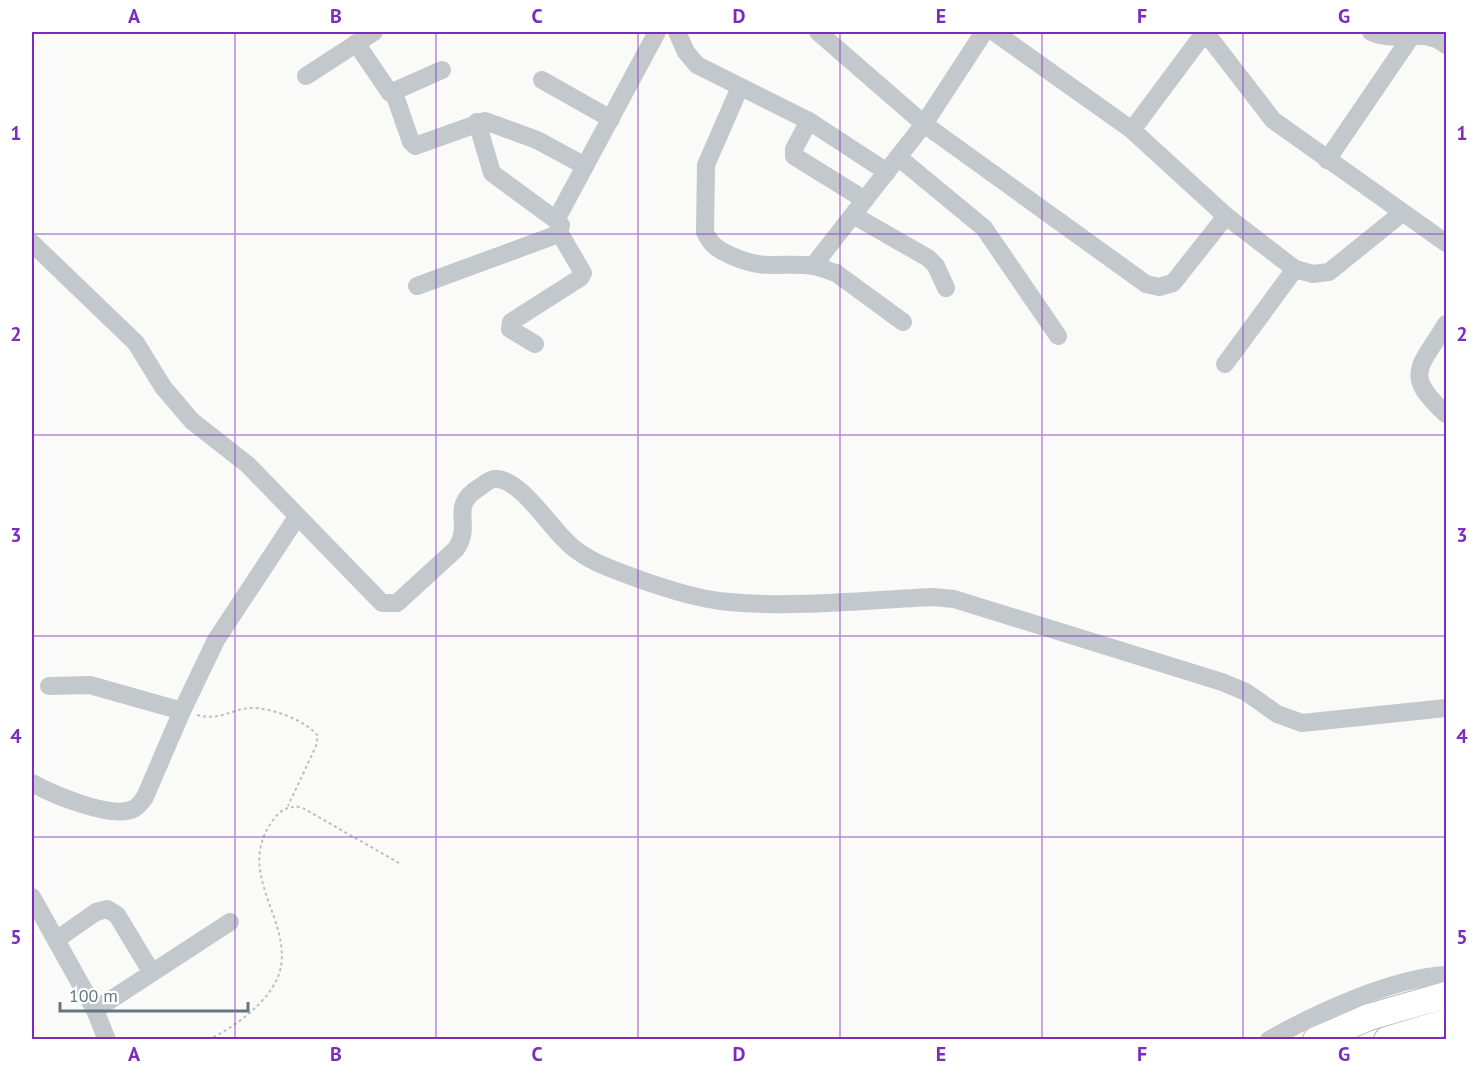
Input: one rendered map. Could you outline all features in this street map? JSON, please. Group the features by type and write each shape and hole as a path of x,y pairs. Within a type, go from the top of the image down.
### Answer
{"highway":[{"path":"1317,1040 1369,1017 1446,995"},
{"path":"1387,1040 1446,1022"}],"street":[{"path":"306,76 374,32"},
{"path":"417,286 554,236 585,166 657,32"},
{"path":"677,32 690,60 808,121 886,172"},
{"path":"818,32 924,124 1146,285 1159,287 1173,283 1226,216"},
{"path":"813,266 924,124 984,32"},
{"path":"994,32 1132,130 1226,216 1295,269 1312,274 1329,272 1402,213"},
{"path":"1132,130 1205,32 1263,110 1327,160 1402,213 1444,235"},
{"path":"1371,32 1396,38 1413,34 1426,35 1446,45"},
{"path":"1327,160 1413,34"},
{"path":"356,43 386,90 394,93 442,70"},
{"path":"542,80 611,119"},
{"path":"740,87 706,165 705,232 710,242 718,250 751,265 813,266 836,273 903,322"},
{"path":"394,93 411,142 415,146 477,122 494,123 537,140 585,166"},
{"path":"808,121 794,149 794,156 865,200"},
{"path":"477,122 492,173 558,226 583,273 580,278 511,322 510,329 535,344"},
{"path":"898,157 984,228 1058,336"},
{"path":"853,215 928,258 936,266 946,288"},
{"path":"32,243 136,343 163,387 192,421 248,465 377,600 387,604 398,603 456,549 465,529 462,503 468,494 492,479 498,478 513,484 566,541 584,556 605,567 698,597 727,602 757,603 933,597 954,600 1222,682 1246,692 1277,714 1302,723 1446,708"},
{"path":"1225,364 1295,269"},
{"path":"1446,324 1421,366 1418,377 1421,387 1446,414"},
{"path":"32,783 61,799 83,805 123,812 136,808 144,797 216,640 297,517"},
{"path":"49,686 90,685 182,711"},
{"path":"32,897 94,1010 107,1040"},
{"path":"56,940 96,912 108,909 117,915 152,973"},
{"path":"94,1010 230,922"},
{"path":"1269,1040 1310,1019 1412,979 1446,975"}],"path":[{"path":"182,711 217,718 248,708 262,708 312,728 318,736 316,746 288,806 278,812 268,827 260,848 260,877 280,944 281,966 274,983 245,1019 208,1040"},
{"path":"288,806 301,807 399,863"}]}
